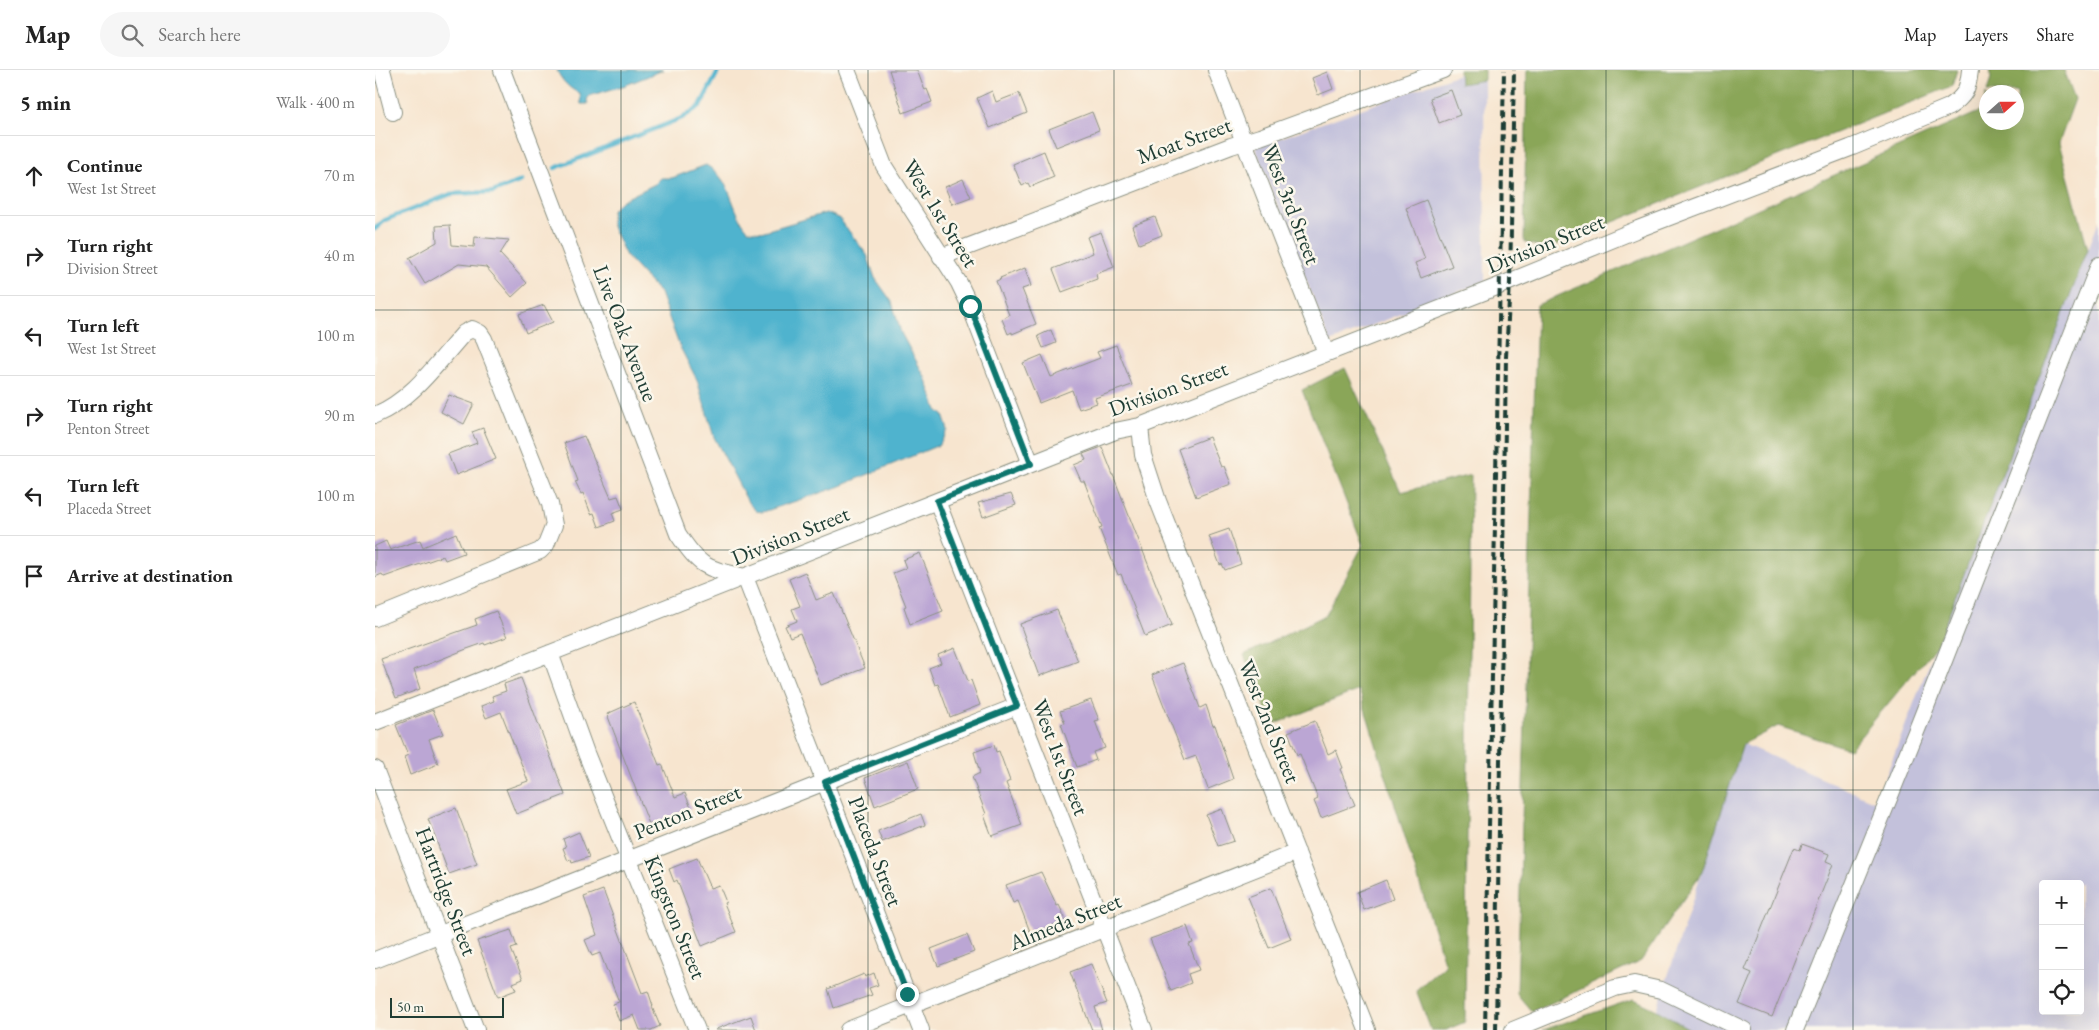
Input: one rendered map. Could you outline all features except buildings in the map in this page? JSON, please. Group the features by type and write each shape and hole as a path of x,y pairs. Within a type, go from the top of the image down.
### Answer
{"street":[{"path":"382,70 393,112"},
{"name":"Live Oak Avenue","path":"502,70 678,534 690,552 703,566 745,577"},
{"name":"West 1st Street","path":"847,70 884,166 959,283 970,306 1031,464"},
{"name":"West 3rd Street","path":"1216,70 1326,353"},
{"name":"Moat Street","path":"941,257 1244,142 1443,70"},
{"name":"Division Street","path":"375,722 1115,431 1140,426 1939,111 1960,99 1968,87 1970,70"},
{"path":"1795,1030 1924,713 2099,265"},
{"path":"375,416 386,411 416,387 464,333 472,329 480,333 550,504 554,525 547,545 540,551 375,618"},
{"name":"West 2nd Street","path":"1140,426 1143,455 1158,501 1367,1030"},
{"name":"West 1st Street","path":"937,501 1144,1030"},
{"name":"Placeda Street","path":"745,577 921,1030"},
{"name":"Kingston Street","path":"550,653 586,753 697,1030"},
{"name":"Penton Street","path":"375,960 1017,706"},
{"name":"Hartridge Street","path":"375,770 476,1030"},
{"name":"Almeda Street","path":"848,1030 1297,852"},
{"path":"1513,1030 1615,988 1634,984 1661,990 1744,1030"}],"shaded area":[{"path":"1459,74 1460,83 1484,80 1485,281 1330,342 1255,147"},
{"path":"2099,221 2099,1030 1691,1030 1657,1010 1743,744 1876,802"}],"green space":[{"path":"1459,70 1484,70 1484,80 1460,84"},
{"path":"1527,70 1957,70 1952,86 1546,249 1524,242"},
{"path":"1989,70 2064,70 2075,99 2059,143 2088,249 1937,645 1850,749 1778,726 1743,744 1702,872 1641,961 1532,1012 1517,994 1537,305 1979,112 1979,130 2024,130 2024,85 1989,85 1991,78"},
{"path":"1345,368 1401,492 1471,475 1465,1022 1446,1030 1431,1030 1416,990 1445,965 1359,690 1272,725 1244,655 1326,615 1363,545 1302,390"},
{"path":"1634,999 1691,1030 1543,1030"}],"water":[{"path":"557,70 663,70 626,85 589,96 588,104 581,104 580,93 566,84"},
{"path":"706,165 722,179 737,213 748,230 761,232 826,213 839,218 867,255 875,278 892,302 901,333 925,377 937,410 943,415 948,430 939,445 835,488 763,512 756,511 749,504 714,437 697,380 679,345 660,293 626,256 611,224 612,210 621,201 655,184 661,178 672,178"}],"waterway":[{"path":"555,168 682,118 700,106 719,70"},
{"path":"375,229 385,220 451,194 493,192 521,181"}],"railway":[{"path":"1485,1030 1504,70"},
{"path":"1496,1030 1506,357 1510,282 1514,70"}],"route":[{"path":"907,994 825,782 1017,706 937,501 1031,464 970,306"}]}
